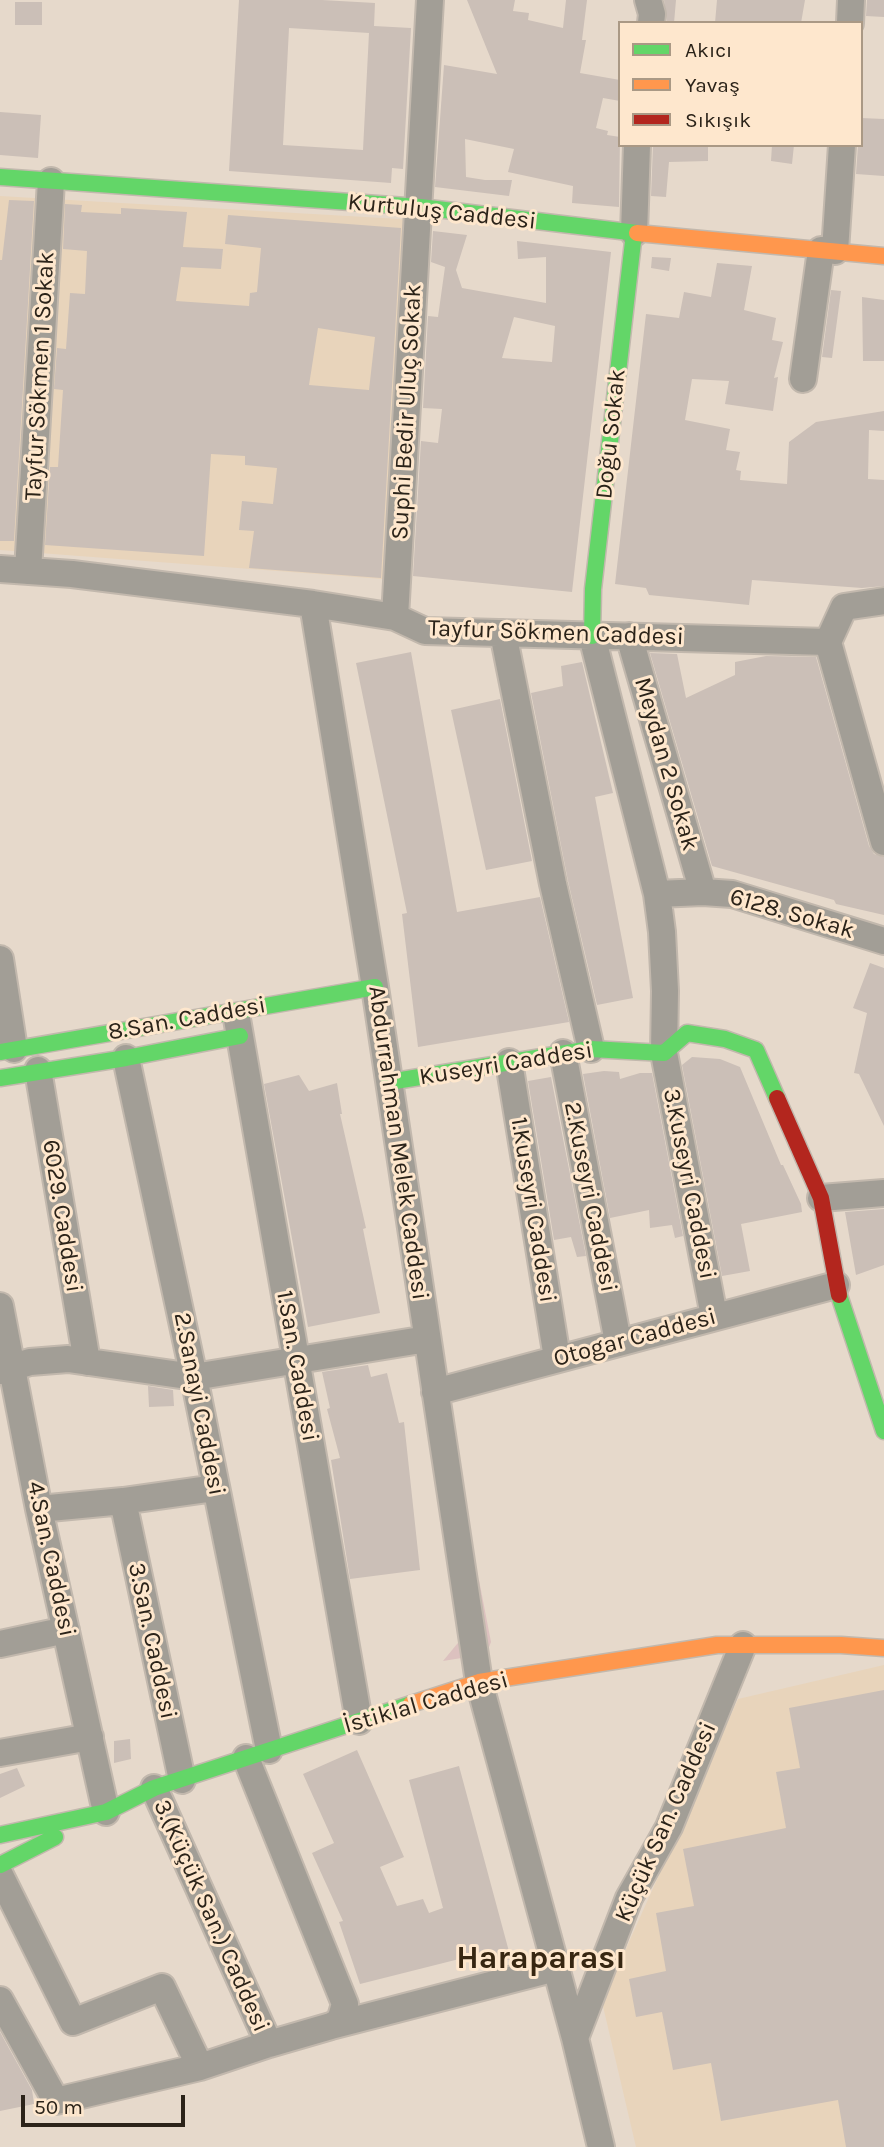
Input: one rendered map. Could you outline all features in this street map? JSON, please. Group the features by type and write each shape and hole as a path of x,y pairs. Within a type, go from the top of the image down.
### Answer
{"main road":[{"name":"Kurtuluş Caddesi","path":"0,177 420,207 634,233 884,256"},
{"name":"Doğu Sokak","path":"592,636 593,589 634,233"},
{"name":"8.San. Caddesi","path":"0,1078 126,1058 375,987"},
{"name":"8.San. Caddesi","path":"7,1050 238,1024"},
{"path":"664,1053 687,1032 725,1039 756,1050 821,1198 836,1285 884,1431"},
{"name":"Kuseyri Caddesi","path":"389,1082 591,1049 664,1053"},
{"name":"İstiklal Caddesi","path":"0,1865 154,1788 479,1682 717,1645 841,1645 884,1648"},
{"name":"İstiklal Caddesi","path":"2,1834 106,1812"}],"street":[{"name":"Suphi Bedir Uluç Sokak","path":"395,617 430,0"},
{"path":"649,0 651,21"},
{"path":"850,21 851,0"},
{"path":"634,233 638,147"},
{"path":"803,379 828,250 842,147"},
{"name":"Tayfur Sökmen 1 Sokak","path":"28,570 51,181"},
{"name":"Tayfur Sökmen Caddesi","path":"0,569 72,574 313,604 395,617 425,631 828,642"},
{"path":"883,832 828,642 844,607 884,601"},
{"name":"Abdurrahman Melek Caddesi","path":"313,604 375,987 479,1682 575,2038 601,2147"},
{"path":"503,634 553,884 591,1049"},
{"name":"3.Kuseyri Caddesi","path":"592,636 657,894 666,991 664,1053 714,1316"},
{"name":"Meydan 2 Sokak","path":"629,636 703,892"},
{"name":"6128. Sokak","path":"657,894 732,894 884,941"},
{"path":"0,960 7,1050"},
{"name":"1.San. Caddesi","path":"238,1024 359,1721"},
{"name":"2.Kuseyri Caddesi","path":"563,1053 618,1342"},
{"name":"2.Sanayi Caddesi","path":"126,1058 215,1488 257,1754 345,2004 340,2021 331,2026"},
{"name":"1.Kuseyri Caddesi","path":"509,1062 557,1358"},
{"name":"6029. Caddesi","path":"38,1070 87,1362"},
{"path":"821,1198 884,1193"},
{"name":"Otogar Caddesi","path":"435,1392 836,1285"},
{"name":"4.San. Caddesi","path":"0,1306 6,1370 106,1812"},
{"path":"6,1370 51,1359 194,1377 427,1339"},
{"path":"39,1509 215,1488"},
{"name":"3.San. Caddesi","path":"122,1501 182,1780"},
{"path":"0,1644 66,1630"},
{"name":"Küçük San. Caddesi","path":"575,2038 629,1898 669,1827 743,1645"},
{"path":"0,1753 90,1737"},
{"name":"3.(Küçük San.) Caddesi","path":"154,1788 269,2044"},
{"path":"0,1875 73,2022 162,1987 200,2067"},
{"path":"0,2000 56,2101 200,2067 331,2026 556,1968"}],"shaded area":[{"path":"0,196 417,220 383,579 0,550"},
{"path":"479,1580 491,1642 488,1650 480,1655 443,1661 462,1638 471,1618"},
{"path":"884,1665 884,2147 636,2147 602,2002 738,1699"}],"building":[{"path":"239,0 375,3 374,26 411,28 403,169 392,168 391,183 229,171","holes":["289,28 369,33 363,150 283,145"]},
{"path":"467,0 515,0 513,11 529,13 528,20 563,28 566,0 587,0 582,40 586,40 580,73 618,80 618,101 603,98 596,128 608,131 607,135 618,137 619,207 572,203 573,186 508,172 514,149 465,139 466,177 512,180 509,196 435,187 444,65 497,74"},
{"path":"664,0 676,0 674,21 667,21"},
{"path":"717,0 805,0 801,21 715,21"},
{"path":"867,0 884,0 884,17 866,16"},
{"path":"15,2 42,2 42,25 15,25"},
{"path":"0,112 41,115 38,158 0,155"},
{"path":"863,118 884,119 884,176 856,174 858,147 863,147"},
{"path":"653,147 708,147 708,161 669,162 666,197 651,196"},
{"path":"772,147 794,147 792,164 771,161"},
{"path":"9,200 34,201 14,541 0,541 0,260"},
{"path":"65,204 82,205 81,212 121,214 121,208 187,212 183,247 223,249 221,269 181,267 176,301 249,306 250,293 257,292 261,248 225,244 228,215 401,228 381,578 249,568 254,531 239,530 242,501 273,504 277,468 245,465 245,456 211,454 204,556 45,545 50,467 58,467 63,390 54,389 57,348 66,349 70,293 85,294 87,251 63,249","holes":["318,328 375,337 369,390 309,385"]},
{"path":"433,231 467,235 456,270 462,288 546,303 546,257 518,259 517,241 611,252 572,592 413,576 421,441 438,443 442,409 423,408 428,316 438,317 445,267 431,262","holes":["514,317 555,326 552,362 502,358"]},
{"path":"652,257 671,258 669,271 651,268"},
{"path":"717,263 752,266 744,310 776,318 772,340 783,342 774,378 778,377 773,411 725,404 729,381 692,379 685,420 730,429 726,450 740,452 736,470 741,471 740,480 787,484 789,442 816,422 884,411 884,431 869,430 868,479 884,480 884,586 862,588 752,580 749,605 649,595 646,588 615,584 646,314 679,318 684,292 711,297"},
{"path":"831,290 841,291 832,358 822,357"},
{"path":"862,297 884,300 884,361 863,361"},
{"path":"411,652 457,912 540,897 569,1022 418,1047 402,914 407,913 356,663"},
{"path":"650,653 677,654 686,698 735,675 735,662 766,656 816,657 869,846 874,854 884,857 884,915 836,904 834,900 712,866"},
{"path":"582,662 613,793 595,797 633,998 597,1005 568,881 531,693 563,686 561,666"},
{"path":"500,699 532,861 486,870 451,710"},
{"path":"870,963 884,968 884,1126 859,1074 854,1073 867,1013 853,1008"},
{"path":"692,1057 720,1059 740,1067 781,1165 801,1204 802,1212 741,1224 750,1271 722,1276 682,1065"},
{"path":"619,1072 620,1079 640,1073 652,1073 683,1236 675,1238 672,1225 650,1228 649,1210 610,1218 583,1074"},
{"path":"299,1075 309,1091 337,1083 340,1114 366,1228 363,1229 380,1313 308,1327 264,1084"},
{"path":"551,1077 586,1256 577,1257 571,1237 554,1240 528,1081"},
{"path":"884,1209 884,1265 856,1275 845,1212"},
{"path":"368,1365 371,1377 387,1373 399,1423 404,1422 420,1570 350,1579 331,1460 340,1458 327,1409 330,1408 322,1372"},
{"path":"148,1386 173,1390 174,1406 149,1407"},
{"path":"884,1690 884,2147 846,2147 838,2100 721,2121 711,2063 673,2070 662,2012 636,2017 629,1979 666,1971 656,1913 694,1906 683,1849 786,1828 776,1772 800,1768 789,1708"},
{"path":"130,1739 131,1759 114,1763 114,1741"},
{"path":"357,1750 404,1857 380,1867 397,1906 423,1899 429,1913 443,1908 409,1780 459,1766 511,1959 490,1964 487,1952 360,1984 339,1922 343,1921 312,1853 334,1843 303,1774"},
{"path":"17,1768 25,1786 0,1798 0,1774"},
{"path":"0,2032 32,2090 34,2104 0,2111"}],"traffic: fast":[{"path":"0,177 420,207 637,233"},
{"path":"592,636 593,589 634,233"},
{"path":"0,1052 375,987"},
{"path":"389,1082 591,1049 664,1053 687,1033 725,1039 756,1050 777,1098"},
{"path":"0,1078 240,1036"},
{"path":"839,1295 884,1431"},
{"path":"0,1835 106,1812 154,1788 411,1704"},
{"path":"0,1865 55,1837"}],"traffic: slow":[{"path":"637,233 884,256"},
{"path":"411,1704 479,1682 717,1645 841,1645 884,1648"}],"traffic: jam":[{"path":"777,1098 821,1198 839,1295"}],"district":[{"name":"Haraparası","path":"541,1959"}]}
